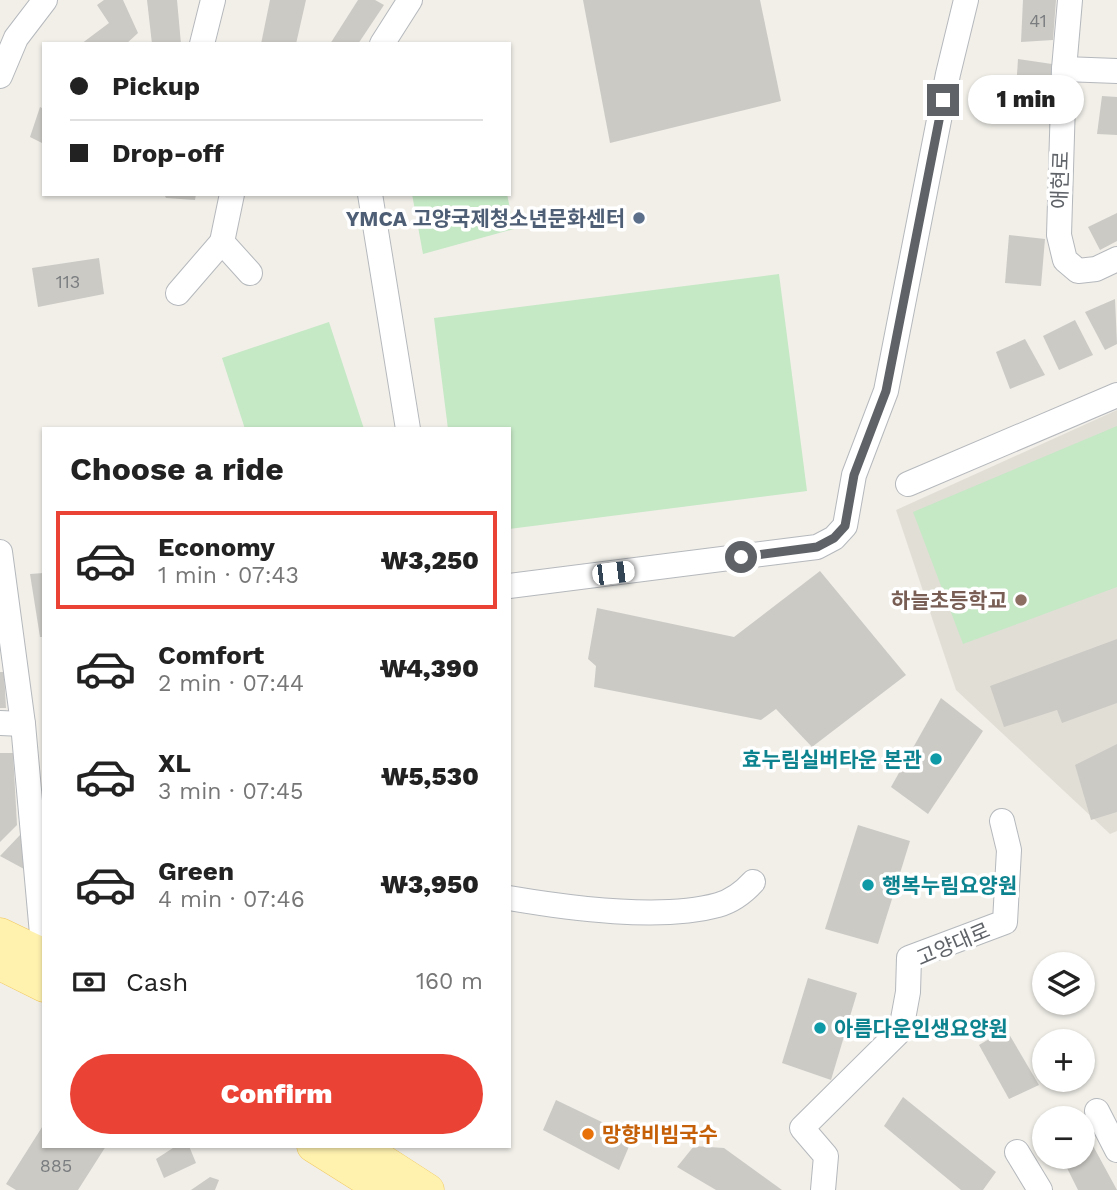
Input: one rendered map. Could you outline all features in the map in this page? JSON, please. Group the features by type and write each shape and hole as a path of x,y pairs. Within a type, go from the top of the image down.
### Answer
{"main road":[{"path":"0,934 42,955"},
{"path":"0,964 42,985"},
{"path":"318,1148 428,1190"}],"street":[{"path":"0,76 16,38 45,0"},
{"path":"202,42 213,0"},
{"path":"383,42 410,0"},
{"path":"511,586 817,547 834,538 845,526 854,475 886,391 948,74 966,0"},
{"name":"애현로","path":"1070,0 1064,69 1059,235 1065,260 1078,271 1096,269 1117,259"},
{"path":"1064,69 1117,71"},
{"path":"178,292 222,242 232,196"},
{"path":"370,196 408,427"},
{"path":"222,242 250,273"},
{"path":"908,484 1117,395"},
{"path":"0,552 11,724 37,807 42,913"},
{"name":"고양대로","path":"823,1190 826,1156 802,1128 901,1030 908,992 909,958 1005,922 1009,850 1002,821"},
{"path":"511,898 614,911 668,911 716,905 740,894 753,882"},
{"path":"1097,1111 1117,1150"},
{"path":"1017,1152 1040,1190"}],"shaded area":[{"name":"하늘초등학교","path":"1117,410 1117,831 1110,834 956,690 896,510"}],"green space":[{"path":"412,196 507,196 514,229 423,254"},
{"path":"779,274 807,491 511,529 511,427 448,427 434,318"},
{"path":"329,322 363,427 244,427 222,358"},
{"path":"1117,426 1117,587 963,644 913,512"}],"building":[{"path":"104,0 123,0 138,33 128,42 84,42 109,23 97,5"},
{"path":"147,0 177,0 181,42 152,42"},
{"path":"270,0 306,0 296,42 261,42"},
{"path":"358,0 375,0 384,5 359,42 331,42"},
{"path":"583,0 760,0 781,101 610,143"},
{"path":"1023,0 1056,0 1053,40 1021,42"},
{"path":"1018,59 1052,64 1049,124 1014,120"},
{"path":"1102,96 1117,97 1117,135 1097,134"},
{"path":"40,107 42,143 30,137"},
{"path":"165,196 196,196 195,200"},
{"path":"1117,213 1117,241 1100,250 1088,227"},
{"path":"1009,235 1045,239 1041,286 1005,283"},
{"path":"99,258 104,294 38,307 32,268"},
{"path":"1115,299 1117,344 1105,350 1085,312"},
{"path":"1075,320 1093,355 1059,370 1043,336"},
{"path":"1025,339 1045,375 1010,389 996,352"},
{"path":"820,571 906,675 812,747 776,709 761,720 594,687 596,666 588,659 597,608 734,637"},
{"path":"42,573 42,637 40,637 30,574"},
{"path":"1117,639 1117,703 1062,723 1057,710 1004,727 990,686"},
{"path":"0,672 4,672 6,708 0,708"},
{"name":"효누림실버타운 본관","path":"941,698 983,731 928,814 891,787"},
{"path":"1117,744 1117,812 1091,820 1075,765"},
{"path":"0,753 13,753 17,825 0,842"},
{"name":"행복누림요양원","path":"858,825 910,841 878,944 825,929"},
{"path":"21,834 24,869 0,856"},
{"name":"아름다운인생요양원","path":"808,978 857,993 831,1080 782,1063"},
{"path":"1006,1029 1032,1073 1032,1088 1009,1099 979,1045"},
{"path":"903,1097 996,1172 983,1190 961,1190 884,1126"},
{"name":"망향비빔국수","path":"556,1100 633,1137 619,1170 543,1130"},
{"path":"42,1127 42,1148 105,1148 78,1190 16,1190 6,1184"},
{"path":"694,1146 724,1148 782,1190 716,1190 677,1167"},
{"path":"173,1148 190,1148 196,1163 164,1178 156,1159"},
{"path":"1095,1150 1117,1190 1078,1190 1068,1169 1095,1169"},
{"path":"210,1177 219,1180 215,1190 191,1190"}],"place":[{"name":"YMCA 고양국제청소년문화센터","path":"639,218"},
{"name":"하늘초등학교","path":"1021,600"},
{"name":"효누림실버타운 본관","path":"936,759"},
{"name":"행복누림요양원","path":"868,885"},
{"name":"아름다운인생요양원","path":"820,1028"},
{"name":"망향비빔국수","path":"588,1134"}],"route":[{"path":"741,557 817,547 834,538 845,526 854,475 886,391 943,100"}]}
